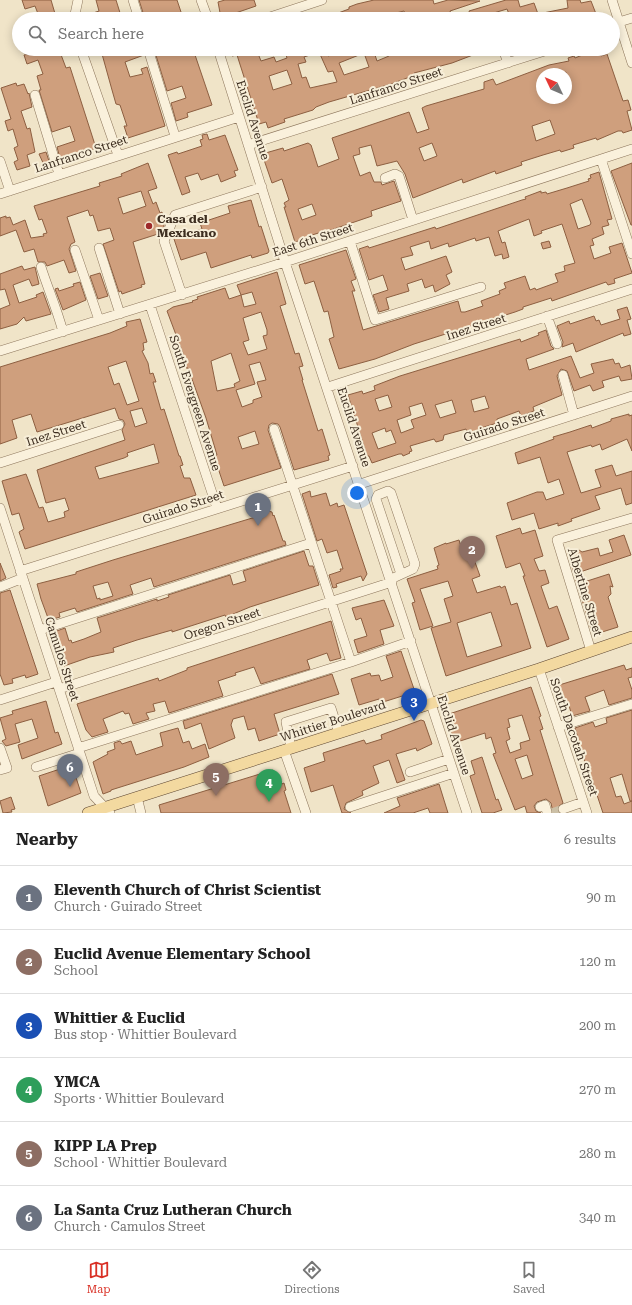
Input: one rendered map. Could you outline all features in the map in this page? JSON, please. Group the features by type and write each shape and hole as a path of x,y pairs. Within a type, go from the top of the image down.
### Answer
{"main road":[{"name":"Whittier Boulevard","path":"88,813 107,810 137,797 431,704 632,637"}],"street":[{"path":"75,12 78,0"},
{"path":"133,0 137,12"},
{"path":"201,0 205,12"},
{"path":"285,12 322,0"},
{"path":"612,0 614,12"},
{"path":"620,23 632,18"},
{"path":"620,34 632,63"},
{"path":"83,56 118,155"},
{"path":"150,56 175,136"},
{"name":"Euclid Avenue","path":"220,56 238,117 262,187 285,262 328,387 467,813"},
{"path":"506,56 508,63"},
{"name":"Lanfranco Street","path":"248,145 530,56"},
{"path":"35,96 59,174"},
{"name":"Lanfranco Street","path":"0,194 175,136 238,117"},
{"name":"East 6th Street","path":"0,351 182,295 632,149"},
{"path":"601,159 632,254"},
{"path":"0,161 10,191"},
{"path":"385,178 395,174 399,176 413,220"},
{"path":"182,295 164,241 174,215 262,187"},
{"path":"350,241 375,320 481,287"},
{"path":"99,248 120,314"},
{"path":"75,250 99,320"},
{"path":"41,267 46,286 54,299 63,332"},
{"name":"Inez Street","path":"328,387 632,289"},
{"name":"South Evergreen Avenue","path":"150,305 217,508"},
{"path":"547,316 557,344"},
{"path":"563,375 574,415"},
{"name":"Guirado Street","path":"360,484 632,396"},
{"name":"Inez Street","path":"0,463 119,425"},
{"path":"274,429 351,662"},
{"name":"Guirado Street","path":"0,587 22,575 217,508 353,466"},
{"path":"384,476 388,491 378,495 376,500 401,574"},
{"name":"Oregon Street","path":"0,700 57,685 332,601 391,580 413,569 415,564 391,494 388,491"},
{"name":"Camulos Street","path":"0,508 94,796 107,810"},
{"name":"Albertine Street","path":"591,650 557,540 632,518"},
{"path":"40,630 311,543"},
{"path":"36,767 79,751 411,641"},
{"name":"South Dacotah Street","path":"539,669 587,813"},
{"path":"558,727 632,704"},
{"path":"306,813 288,749 286,722 331,708 339,733"},
{"path":"0,748 7,768 0,770"},
{"path":"410,772 449,760"},
{"path":"350,808 454,773"},
{"path":"137,797 141,813"},
{"path":"563,809 583,802"}],"building":[{"path":"22,0 51,0 55,12 37,12 35,6 25,9"},
{"path":"96,0 116,0 120,12 96,12 99,11"},
{"path":"139,0 177,0 181,12 143,12"},
{"path":"225,0 254,0 256,6 238,12 220,12 218,2"},
{"path":"374,0 433,0 434,4 448,0 480,1 450,12 341,12 357,4"},
{"path":"506,0 518,0 520,7 534,3 537,12 508,12 507,9 497,12 469,11"},
{"path":"567,0 580,0 581,3 591,1 595,12 548,12 568,8"},
{"path":"24,56 62,56 66,68 70,67 96,148 76,156 75,154 60,158 57,147 75,141 70,126 52,132 39,90 41,90 37,76 43,74 38,60 27,64"},
{"path":"103,56 141,56 125,62 130,77 143,74 141,69 147,67 165,126 128,138 124,126 127,126 120,105 116,104"},
{"path":"156,56 195,56 212,105 187,113 188,117 176,121 171,103 186,98 182,86 167,91"},
{"path":"237,56 259,56 261,61 274,57 276,62 287,58 286,56 307,56 304,57 306,62 298,64 302,78 306,77 310,88 337,82 333,71 328,72 321,56 356,56 339,63 344,75 369,67 365,56 375,56 377,61 389,56 470,56 452,63 414,73 415,75 391,84 329,102 316,107 313,110 284,119 285,122 268,128 266,122 259,124","holes":["287,70 292,84 273,90 269,76"]},
{"path":"574,56 575,58 580,56 608,56 623,101 628,100 631,110 627,111 632,130 623,133 622,131 618,131 597,140 596,138 573,145 574,148 561,152 560,150 521,162 522,165 496,174 495,171 463,183 462,179 413,198 405,174 397,161 377,166 371,145 359,148 360,154 353,156 360,176 370,172 374,182 381,182 382,185 394,181 401,201 371,211 372,216 312,235 313,239 307,242 306,239 295,242 284,207 286,207 284,203 289,200 282,179 272,183 262,154 283,148 284,151 308,143 311,145 318,167 339,159 332,138 409,112 417,133 429,129 422,108 484,89 484,82 493,79 496,85 536,70 536,104 572,104 572,68 541,68 569,61 568,58","holes":["550,120 555,134 536,141 532,126","432,143 437,156 424,161 419,148","312,204 316,215 302,220 298,209"]},
{"path":"16,83 17,86 24,84 28,94 29,93 32,107 21,111 27,129 30,128 35,152 27,155 30,166 17,170 14,162 18,160 14,148 18,146 13,129 8,131 5,121 11,119 1,88"},
{"path":"207,134 209,140 225,135 238,170 234,171 236,176 221,182 218,174 201,180 198,173 185,177 190,192 182,195 168,155 177,152 178,154 202,146 200,140 203,139 202,135"},
{"path":"46,152 50,164 44,165 39,154"},
{"path":"148,163 157,188 148,191 153,204 156,202 160,213 162,212 164,226 161,233 133,242 145,284 141,285 142,287 122,294 121,291 119,292 103,244 114,240 110,228 98,231 93,215 90,216 88,210 67,217 75,242 71,244 69,249 76,271 69,273 64,260 47,266 45,262 38,262 34,249 24,252 16,230 0,236 0,218 6,216 6,218 10,217 13,225 25,220 31,238 44,236 43,234 47,233 42,219 39,220 34,206 100,186 99,183 122,176 121,174","holes":["141,191 146,206 123,214 118,198"]},
{"path":"632,163 632,225 631,225 611,171"},
{"path":"599,172 612,219 607,220 609,225 602,227 604,234 592,239 594,245 590,246 594,259 611,253 609,247 622,243 632,273 614,279 615,283 608,285 606,282 552,301 551,298 523,307 523,309 515,312 414,344 375,359 339,369 329,339 334,337 328,311 324,312 314,281 305,284 299,265 346,250 356,279 351,281 355,291 352,291 363,330 458,301 461,312 465,312 483,306 481,301 500,294 499,291 506,288 504,283 525,276 530,290 535,288 536,290 558,282 555,274 565,271 564,266 575,263 562,224 541,231 542,233 534,236 529,219 498,231 502,243 505,242 509,257 503,259 502,254 495,256 489,237 476,241 475,238 449,247 448,243 431,249 429,241 410,247 413,255 401,258 405,270 446,256 452,272 446,275 450,284 435,292 433,285 425,288 422,279 407,284 409,291 386,298 389,309 379,312 373,295 388,290 383,275 369,280 359,249 368,246 369,248 435,227 436,229 526,199 525,197 541,191 541,193 546,192 547,194 589,181 588,179 591,178 590,175","holes":["582,199 591,223 590,225 578,229 570,204"]},
{"path":"251,200 259,227 261,226 269,251 268,253 252,258 251,255 211,268 206,252 181,260 173,236 202,229 200,223 230,213 228,206"},
{"path":"549,241 551,247 543,249 541,243"},
{"path":"22,266 24,270 35,267 39,284 32,286 29,279 13,285 19,303 37,297 36,295 43,292 51,314 26,321 24,317 17,324 0,329 0,309 10,305 5,289 0,290 0,274"},
{"path":"277,272 286,304 280,306 295,354 299,353 303,366 299,367 302,380 318,431 322,429 330,455 328,456 329,460 294,470 280,427 278,424 272,423 269,425 268,430 281,468 224,486 214,456 217,455 206,418 188,368 186,368 182,356 184,356 167,311 173,307 193,302 192,301 198,299 197,297 225,288 229,299 241,295 237,285","holes":["252,292 256,304 244,307 241,295","261,312 267,330 267,335 263,336 267,349 248,355 243,342 249,340 243,318","231,353 240,381 234,384 235,387 217,391 211,361","260,362 266,380 257,382 262,397 253,400 253,403 242,407 236,390 255,384 249,365","255,431 259,444 242,449 238,437"]},
{"path":"100,273 108,296 98,299 90,276"},
{"path":"80,282 86,300 63,310 55,289 58,288 59,291 74,286 73,284"},
{"path":"627,307 631,319 627,320 631,334 624,336 623,333 576,352 573,343 562,347 563,342 557,326 569,321 570,324 594,316 596,321 599,320 601,325 620,319 617,310"},
{"path":"140,319 147,342 143,343 144,350 142,351 148,363 150,374 153,373 156,382 153,382 161,410 164,409 180,456 183,465 180,466 184,478 190,478 196,495 25,549 19,532 24,529 19,513 12,515 2,481 26,474 39,508 43,507 48,522 65,517 64,512 69,510 65,498 46,503 37,470 125,440 122,430 125,424 123,420 119,419 115,408 37,432 31,414 12,420 17,438 0,444 0,367 110,333 127,326 126,322","holes":["126,361 139,401 127,405 119,383 114,385 108,367","142,408 147,423 135,427 130,411","154,444 159,463 99,479 95,467 124,458 128,456 127,453"]},
{"path":"546,330 551,346 554,349 526,359 529,370 571,356 580,378 594,373 591,364 613,359 615,364 619,363 621,368 630,365 632,379 621,381 619,376 602,381 604,387 593,391 590,385 574,391 567,371 561,369 557,376 562,395 533,407 534,411 521,416 519,411 497,419 497,423 481,428 483,433 469,437 466,429 444,435 443,440 436,442 434,439 410,446 412,451 403,456 402,454 399,454 372,463 369,456 367,456 348,395 362,391 363,394 375,390 374,386 400,376 520,339 521,342 539,335 538,333","holes":["388,395 392,407 379,411 375,399","485,396 489,408 474,412 471,400","452,400 456,413 440,418 435,405","422,403 426,415 411,420 414,428 401,433 397,420 411,415 409,407","385,428 386,432 391,430 396,443 378,449 372,433"]},
{"path":"629,414 629,416 632,415 632,451 627,439 602,450 600,444 567,452 581,493 601,487 595,470 612,465 616,476 632,471 632,503 626,505 621,488 595,496 600,509 571,519 572,521 558,526 558,523 539,529 534,513 512,520 507,503 537,492 543,492 546,500 564,494 559,479 548,483 540,457 518,464 515,453 554,439 553,437 591,425 592,428 611,421 611,419"},
{"path":"310,491 311,497 326,493 330,506 337,503 338,507 344,505 367,574 363,581 361,576 336,584 337,587 333,588 329,575 343,569 337,550 327,553 322,539 317,541 302,494"},
{"path":"268,511 272,512 286,545 154,587 151,578 130,585 133,594 77,612 75,608 59,613 60,617 50,620 48,618 37,584 76,574 76,572 113,560 259,516 259,514","holes":["108,582 113,596 100,600 100,598 97,599 93,586"]},
{"path":"520,528 522,534 535,530 543,556 534,559 539,571 545,570 549,583 541,586 549,609 557,606 569,639 547,647 520,563 506,568 496,536"},
{"path":"624,535 631,555 574,574 568,553 579,550 582,552 598,548 600,556 613,552 609,540"},
{"path":"459,540 463,553 471,551 480,576 472,579 477,593 500,586 501,588 505,586 511,605 517,603 531,648 446,676 431,628 451,622 444,599 453,596 448,581 420,589 433,626 420,630 412,603 415,602 407,579 438,569 437,566 439,565 434,548","holes":["491,612 502,646 467,657 457,623"]},
{"path":"304,551 309,566 313,566 319,585 250,607 226,617 225,615 172,632 172,630 137,640 113,648 114,652 90,657 64,666 54,632 65,628 69,641 71,640 72,643 101,632 97,618 157,599 157,601 169,597 168,595 230,575 233,585 246,581 243,571"},
{"path":"0,563 6,578 0,581"},
{"path":"609,574 613,587 610,586 611,594 608,597 618,627 599,633 597,628 591,629 575,577 579,575 581,583"},
{"path":"10,590 38,674 26,678 25,675 12,679 13,683 4,685 0,674 0,593"},
{"path":"384,600 394,626 380,630 384,644 358,653 354,640 367,636 361,618 356,620 352,608"},
{"path":"331,621 341,658 330,661 327,653 307,660 310,669 261,684 254,667 235,673 236,675 218,681 223,696 169,713 165,701 153,704 155,711 146,713 149,719 133,724 129,713 125,714 123,711 103,719 108,732 92,737 86,730 77,704 158,678 159,681 187,670 187,668"},
{"path":"401,651 415,692 380,703 379,699 359,705 351,679 370,673 371,676 379,675 381,681 393,677 386,656"},
{"path":"624,665 626,670 632,668 632,677 628,678 632,690 632,698 609,705 604,690 585,697 590,711 572,716 568,702 560,704 556,686"},
{"path":"332,674 339,694 274,714 280,734 259,741 255,728 248,730 244,716 233,719 231,725 235,738 209,749 201,723 185,729 183,721"},
{"path":"531,687 541,716 539,717 543,729 540,730 563,803 557,808 559,813 553,813 551,803 546,799 537,802 534,806 536,811 541,813 527,813 525,806 515,810 493,754 496,753 491,737 486,739 485,733 454,743 446,715","holes":["522,715 530,740 520,743 521,749 510,753 506,741 510,739 507,728 510,727 508,719","527,755 533,775 522,779 515,759"]},
{"path":"46,701 55,733 58,732 62,744 22,759 18,745 38,738 32,719 15,724 20,742 6,746 2,741 6,739 0,718 13,714 12,711"},
{"path":"632,710 632,801 632,813 603,813 587,765 586,766 575,728 593,722 595,727 607,723 606,718","holes":["622,774 630,801 632,801 624,804 621,796 616,797 610,778"]},
{"path":"421,720 424,721 432,744 417,751 416,748 396,754 405,780 397,783 389,760 373,766 379,783 362,791 363,795 346,803 344,809 351,813 342,813 333,785 311,792 304,768 325,761 323,753 364,740 366,744 382,739 381,735"},
{"path":"178,728 183,743 189,741 192,749 205,744 209,757 184,767 111,790 103,794 93,762 108,754 107,752 115,749 114,743 120,741 122,744 131,741 136,755 163,746 160,733"},
{"path":"482,757 496,800 498,799 502,810 493,813 482,813 470,776 475,774 471,761"},
{"path":"72,765 81,793 48,806 39,776"},
{"path":"273,770 277,782 281,781 282,784 284,783 286,790 284,791 291,813 161,813 159,805"},
{"path":"439,784 448,813 430,813 428,808 413,813 384,813 400,806 397,798"},
{"path":"11,797 15,809 11,810 12,812 3,813 0,801"}],"tunnel":[{"path":"552,813 563,809"}],"place":[{"name":"Casa del Mexicano","path":"149,226"},
{"name":"Eleventh Church of Christ Scientist","path":"258,526"},
{"name":"Euclid Avenue Elementary School","path":"472,569"},
{"name":"Whittier & Euclid","path":"414,721"},
{"name":"La Santa Cruz Lutheran Church","path":"70,787"},
{"name":"KIPP LA Prep","path":"216,796"},
{"name":"YMCA","path":"269,802"}]}
